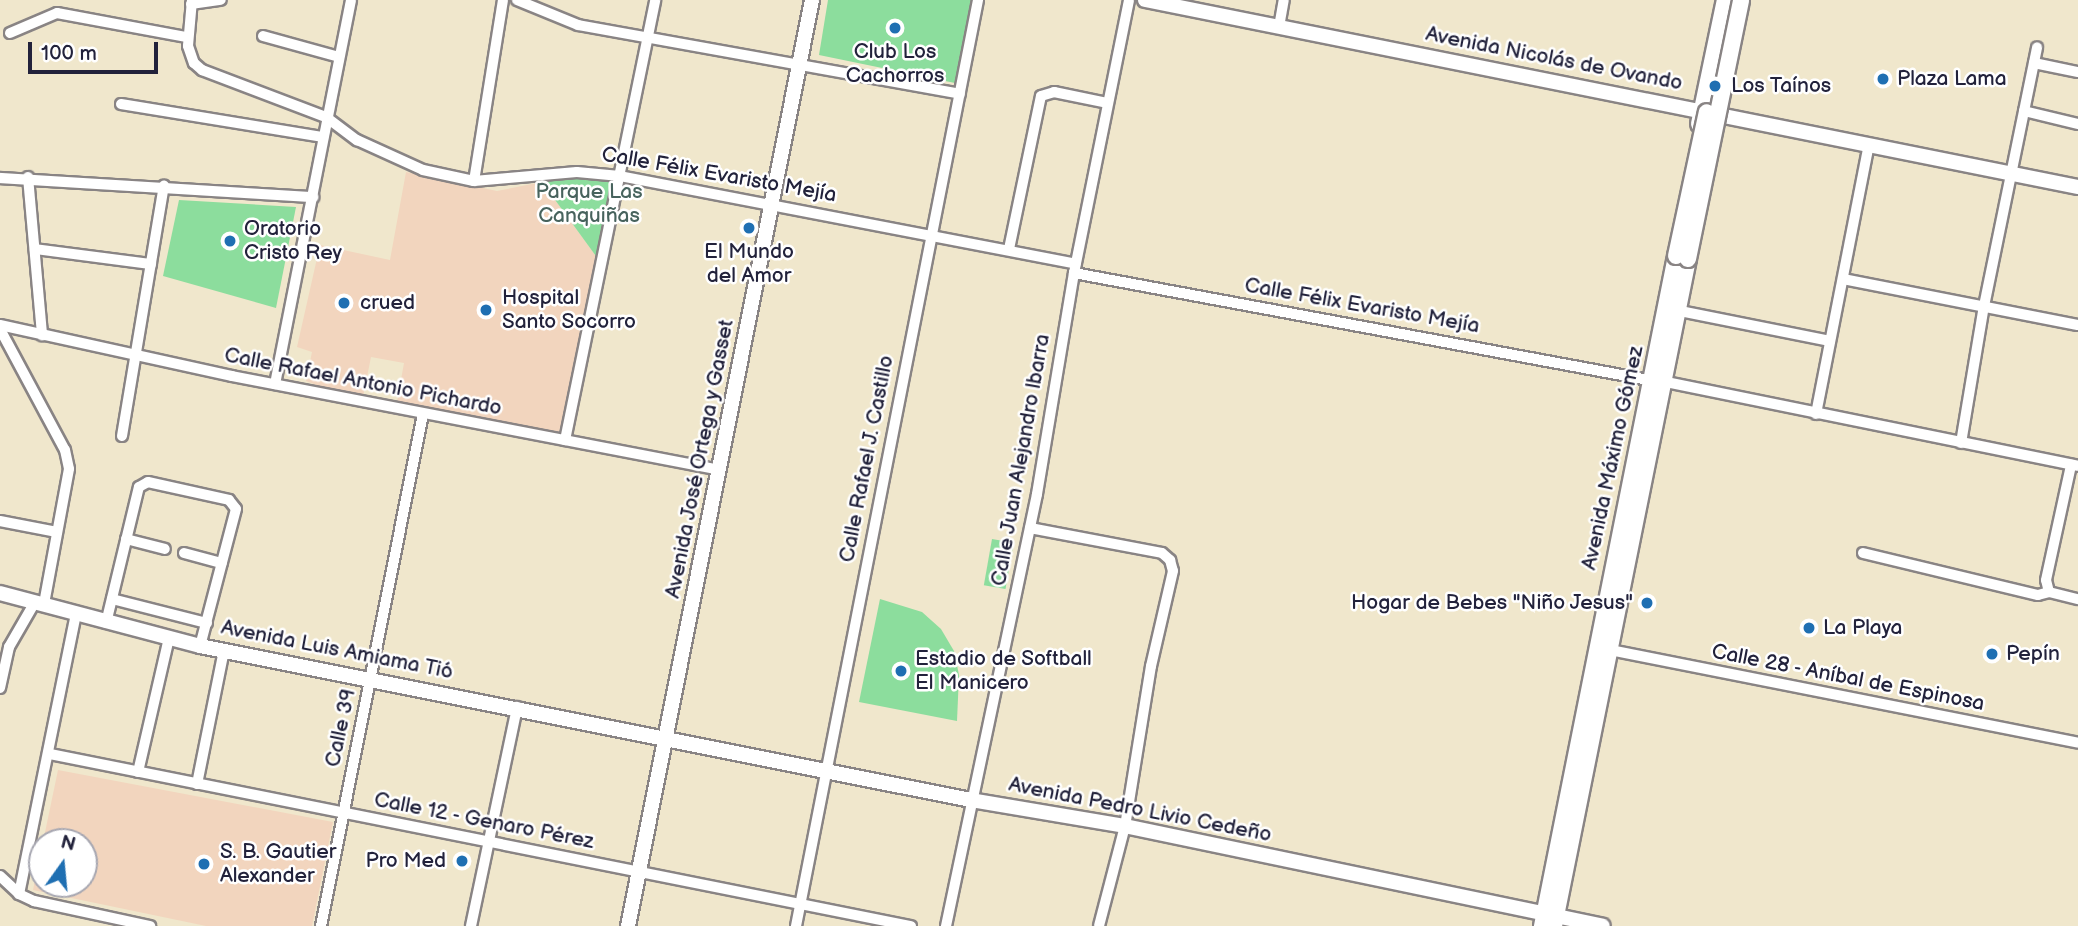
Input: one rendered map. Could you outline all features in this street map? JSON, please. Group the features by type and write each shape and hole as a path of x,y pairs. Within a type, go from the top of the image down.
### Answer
{"main road":[{"name":"Avenida José Ortega y Gasset","path":"628,926 668,738 811,0"},
{"name":"Avenida Nicolás de Ovando","path":"1145,0 2078,187"},
{"path":"1642,456 1643,379 1725,0"},
{"name":"Avenida Máximo Gómez","path":"1549,921 1731,0"},
{"name":"Avenida Máximo Gómez","path":"1682,257 1741,0"},
{"path":"1642,456 1671,383 1747,0"},
{"name":"Avenida Máximo Gómez","path":"1549,921 1610,650 1642,456"},
{"name":"Avenida Luis Amiama Tió","path":"0,593 200,646 517,706 668,738"},
{"name":"Avenida Pedro Livio Cedeño","path":"668,738 971,800 1125,826 1549,921 1603,926"}],"street":[{"path":"10,33 57,13 187,37 191,2 221,0"},
{"path":"275,384 351,0"},
{"path":"474,181 503,0"},
{"path":"517,0 578,25 799,62 960,94"},
{"path":"565,440 655,0"},
{"name":"Calle Rafael J. Castillo","path":"796,926 823,771 978,0"},
{"name":"Calle Juan Alejandro lbarra","path":"946,926 1030,528 1075,269 1129,0"},
{"path":"1279,27 1284,0"},
{"path":"263,36 339,57"},
{"name":"Calle Félix Evaristo Mejía","path":"187,37 194,63 202,70 326,117 357,140 401,162 474,181 577,172 620,176 771,202 1009,249 1075,269 1643,379"},
{"path":"1962,443 1984,306 2037,47"},
{"path":"2034,63 2078,72"},
{"path":"1009,249 1041,96 1054,92 1108,103"},
{"path":"121,104 323,137"},
{"path":"2024,111 2078,124"},
{"path":"1816,414 1869,145"},
{"path":"0,178 28,177 313,197"},
{"path":"28,177 42,335"},
{"path":"122,436 164,186"},
{"path":"35,249 151,264"},
{"path":"1843,279 2078,325"},
{"path":"1685,312 1830,341"},
{"path":"0,327 65,450 69,469 39,603 9,647 0,688"},
{"name":"Calle Rafael Antonio Pichardo","path":"0,327 422,414 720,470"},
{"path":"1671,383 2074,465 2046,580 2049,592"},
{"name":"Calle 39","path":"321,926 422,414"},
{"path":"106,623 126,539 143,483 229,500 236,509 200,646"},
{"path":"0,521 57,532"},
{"path":"1030,528 1162,553 1170,560 1173,571 1151,666 1125,826 1098,926"},
{"path":"126,539 165,549"},
{"path":"184,553 222,563"},
{"path":"1863,553 2038,595 2049,592 2078,599"},
{"path":"112,599 207,623"},
{"path":"19,894 50,754 76,615"},
{"path":"138,772 169,638"},
{"path":"197,783 224,649"},
{"name":"Calle 28 - Aníbal de Espinosa","path":"1610,650 2078,743"},
{"path":"471,926 517,706"},
{"name":"Calle 12 - Genaro Pérez","path":"50,754 640,871 801,904 873,922 911,926"},
{"path":"0,876 19,894 97,921 150,926"}],"shaded area":[{"name":"Hospital Santo Socorro","path":"406,172 497,191 542,182 601,263 566,435 397,402 404,363 371,357 362,402 306,381 312,352 297,347 320,245 390,260"},
{"name":"S. B. Gautier Alexander","path":"58,770 333,822 312,926 206,926 71,898 98,898 98,828 46,828"}],"green space":[{"name":"Club Los Cachorros","path":"828,0 972,0 955,83 819,55"},
{"name":"Parque Las Canquiñas","path":"563,177 619,181 601,263 542,182"},
{"name":"Oratorio Cristo Rey","path":"179,200 296,207 276,308 163,276"},
{"path":"992,539 1014,543 1006,589 984,585"},
{"path":"880,599 922,612 941,629 954,651 959,675 957,721 859,702"}],"place":[{"name":"Club Los Cachorros","path":"895,28"},
{"name":"Plaza Lama","path":"1883,79"},
{"name":"Los Taínos","path":"1715,86"},
{"name":"El Mundo del Amor","path":"749,228"},
{"name":"Oratorio Cristo Rey","path":"230,241"},
{"name":"crued","path":"344,303"},
{"name":"Hospital Santo Socorro","path":"486,310"},
{"name":"Hogar de Bebes \"Niño Jesus\"","path":"1647,603"},
{"name":"La Playa","path":"1809,628"},
{"name":"Pepín","path":"1992,654"},
{"name":"Estadio de Softball El Manicero","path":"901,671"},
{"name":"Pro Med","path":"462,861"},
{"name":"S. B. Gautier Alexander","path":"204,864"}]}
